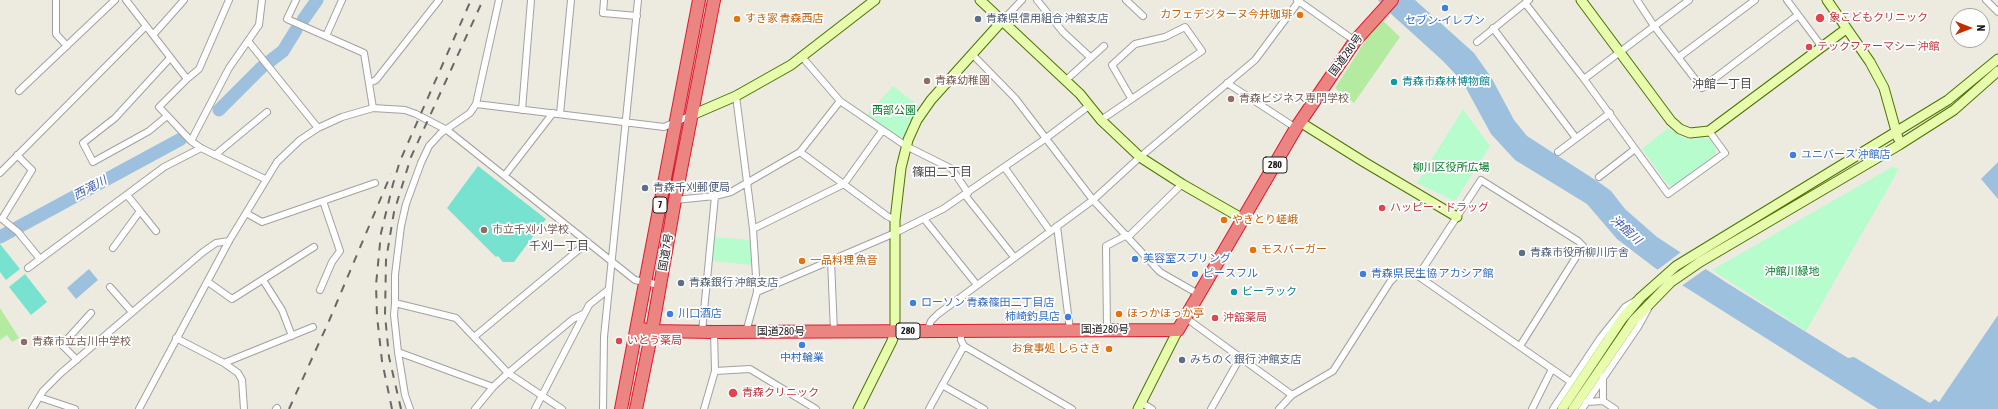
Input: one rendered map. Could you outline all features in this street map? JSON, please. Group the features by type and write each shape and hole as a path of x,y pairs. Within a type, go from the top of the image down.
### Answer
{"highway":[{"name":"国道7号","path":"621,409 638,328 699,0"},
{"name":"国道7号","path":"636,409 714,0"},
{"name":"国道280号","path":"638,328 652,331 702,332 1178,330 1200,295 1298,125 1355,41 1388,4"}],"street":[{"path":"56,0 56,34 67,46"},
{"path":"19,91 115,0"},
{"path":"126,0 187,79"},
{"path":"153,35 184,0"},
{"path":"229,0 199,68 159,107 191,141 201,148 265,179"},
{"path":"191,141 229,68 259,25 262,0"},
{"path":"296,0 287,19 364,53 373,108"},
{"path":"326,36 342,0"},
{"path":"369,83 376,80 439,0"},
{"path":"410,409 405,395 394,315 397,252 406,204 428,146 441,133 470,113 476,104 499,0"},
{"path":"522,110 531,0"},
{"path":"560,114 571,0"},
{"path":"604,0 603,13 637,16"},
{"path":"603,409 603,366 609,289 613,262 638,0"},
{"path":"476,104 664,127 736,96 803,58 874,0"},
{"path":"980,0 1066,80 1090,105 1101,120 1140,157 1182,184 1244,219"},
{"path":"858,409 895,332 895,220 901,168 906,146 924,109 1022,0"},
{"path":"1037,0 1064,32 1090,57"},
{"path":"1581,0 1671,121 1680,129 1690,133 1710,131 1846,29"},
{"path":"1637,0 1654,26 1702,88 1798,15"},
{"path":"1584,79 1689,0"},
{"path":"1679,57 1755,0"},
{"path":"1787,0 1822,47"},
{"path":"1827,0 1870,62 1884,88 1900,146"},
{"path":"1986,0 1998,12"},
{"path":"1130,1 1142,16"},
{"path":"927,331 931,321 938,314 1093,200 1140,157 1226,83 1256,60 1298,1 1355,41"},
{"path":"1477,42 1527,2 1668,194 1725,153 1710,131"},
{"path":"0,173 146,26"},
{"path":"1101,120 1131,98 1202,51 1185,27 1165,37 1135,44 1112,65 1131,98"},
{"path":"1493,28 1576,138"},
{"path":"248,41 318,128"},
{"path":"1066,80 1104,46"},
{"path":"972,54 1015,98 1045,140 1093,200 1160,272 1200,295"},
{"path":"167,116 149,131 93,162 83,143 115,118 170,58"},
{"path":"803,58 840,101 906,146 952,169 966,194 1014,257"},
{"path":"1562,409 1596,355 1640,298 1663,277 1691,257 1948,100 1998,59"},
{"path":"1573,409 1633,321 1671,282 1700,262 1900,146 1954,110 1998,71"},
{"path":"1226,83 1457,217"},
{"path":"736,96 748,182 757,292 746,332"},
{"path":"675,200 715,196 731,192 800,152 840,101"},
{"path":"757,292 925,220 1005,168 1045,140 1090,105"},
{"path":"139,409 176,338 265,179 286,152 318,128 373,108 405,110 447,130 635,280 660,285"},
{"path":"215,155 267,112"},
{"path":"505,175 553,113"},
{"path":"1558,152 1610,113"},
{"path":"753,229 844,184 882,131"},
{"path":"28,268 164,168 201,148"},
{"path":"1599,177 1635,150"},
{"path":"800,152 895,220"},
{"path":"17,155 32,170 1,219 15,230 40,259"},
{"path":"1005,168 1050,231"},
{"path":"1418,276 1481,180 1578,241 1583,246 1520,346"},
{"path":"246,213 262,222 375,183"},
{"path":"1107,330 1106,246 1128,236 1182,184"},
{"path":"128,195 156,231"},
{"path":"702,332 715,196"},
{"path":"320,290 332,262 340,251 323,201"},
{"path":"113,248 140,211"},
{"path":"925,220 977,285"},
{"path":"1057,226 1070,330"},
{"path":"32,409 39,397 61,373 132,312 203,252 216,243 229,242"},
{"path":"474,337 588,242"},
{"path":"208,282 232,299 314,247"},
{"path":"831,260 834,332"},
{"path":"1279,409 1292,395 1333,371 1390,282 1397,275 1404,273 1418,276 1571,382"},
{"path":"263,280 282,310 292,336"},
{"path":"110,287 132,312"},
{"path":"536,409 584,314 589,306 609,289"},
{"path":"1553,409 1601,337 1625,306 1640,298"},
{"path":"1582,409 1603,376 1638,327 1654,299"},
{"path":"395,303 456,318 508,373 562,409"},
{"path":"77,360 60,343 91,313"},
{"path":"475,409 493,387 508,373 573,319 584,314"},
{"path":"1186,318 1292,395"},
{"path":"224,363 313,327"},
{"path":"961,330 961,340 964,346 1072,409"},
{"path":"1152,409 1140,406 1178,330"},
{"path":"704,409 715,371 714,332"},
{"path":"176,338 224,363 238,373 242,380 244,409"},
{"path":"929,409 964,346"},
{"path":"398,352 493,387"},
{"path":"1211,409 1240,358"},
{"path":"715,371 750,369 816,409"},
{"path":"1532,409 1552,369"},
{"path":"1603,376 1603,401"},
{"path":"942,385 984,409"},
{"path":"39,397 76,409"},
{"path":"1586,402 1603,401 1615,409"}],"green space":[{"path":"1380,18 1400,37 1354,103 1335,88"},
{"name":"西部公園","path":"893,86 919,106 909,123 904,138 893,134 867,115"},
{"name":"柳川区役所広場","path":"1463,109 1490,146 1456,200 1452,200 1417,183"},
{"path":"1668,128 1680,136 1689,139 1707,138 1712,141 1716,149 1716,154 1673,186 1668,185 1642,149"},
{"name":"沖館川緑地","path":"1892,167 1899,169 1806,331 1712,270"},
{"path":"715,237 751,240 752,265 713,261"},
{"path":"0,308 19,338 12,342 7,335 0,340"}],"shaded area":[{"path":"478,166 546,219 514,262 503,262 498,256 496,257 447,208"},
{"path":"0,244 20,269 6,280 0,272"},
{"path":"25,274 47,302 31,315 9,287"}],"water":[{"name":"沖館川","path":"1378,0 1415,0 1474,53 1491,77 1514,120 1527,136 1611,191 1625,209 1657,237 1727,283 1848,358 1854,357 1930,403 1935,399 1939,402 1998,315 1998,409 1878,409 1655,268 1617,239 1587,204 1515,160 1491,134 1459,78"},
{"path":"1998,162 1998,199 1981,179"},
{"path":"89,269 98,280 76,299 67,288"}],"pier":[{"path":"1681,252 1707,268 1680,287 1656,271"}],"waterway":[{"name":"西滝川","path":"303,20 317,0"},
{"name":"西滝川","path":"270,61 283,51 296,30"},
{"name":"西滝川","path":"219,110 262,67"},
{"name":"西滝川","path":"0,237 181,139"}],"railway":[{"path":"392,409 382,361 377,316 376,285 381,233 400,161 471,0"},
{"path":"401,409 389,357 385,315 386,260 394,212 411,157 483,0"},
{"path":"289,409 329,321 391,174"}],"place":[{"name":"セブン-イレブン","path":"1445,8"},
{"name":"カフェデジターヌ今井珈琲","path":"1300,15"},
{"name":"象こどもクリニック","path":"1820,18"},
{"name":"すき家 青森西店","path":"737,19"},
{"name":"青森県信用組合 沖舘支店","path":"978,19"},
{"name":"テックファーマシー 沖館","path":"1809,47"},
{"name":"青森幼稚園","path":"927,81"},
{"name":"青森市森林博物館","path":"1394,82"},
{"name":"青森ビジネス専門学校","path":"1231,99"},
{"name":"ユニバース 沖館店","path":"1793,155"},
{"name":"青森千刈郵便局","path":"645,188"},
{"name":"ハッピー・ドラッグ","path":"1382,208"},
{"name":"やきとり嵯峨","path":"1224,220"},
{"name":"市立千刈小学校","path":"484,230"},
{"name":"モスバーガー","path":"1253,250"},
{"name":"青森市役所柳川庁舎","path":"1522,253"},
{"name":"美容室スプリング","path":"1135,259"},
{"name":"一品料理 魚音","path":"802,261"},
{"name":"ピースフル","path":"1195,274"},
{"name":"青森県民生協 アカシア館","path":"1363,274"},
{"name":"青森銀行 沖館支店","path":"681,283"},
{"name":"ビーラック","path":"1234,292"},
{"name":"ローソン 青森篠田二丁目店","path":"913,303"},
{"name":"川口酒店","path":"670,314"},
{"name":"ほっかほっか亭","path":"1119,314"},
{"name":"柿崎釣具店","path":"1068,317"},
{"name":"沖舘薬局","path":"1215,318"},
{"name":"いとう薬局","path":"619,341"},
{"name":"青森市立古川中学校","path":"24,342"},
{"name":"中村輪業","path":"802,345"},
{"name":"お食事処 しらさき","path":"1109,349"},
{"name":"みちのく銀行 沖館支店","path":"1182,360"},
{"name":"青森クリニック","path":"733,393"}],"district":[{"name":"沖館一丁目","path":"1722,84"},
{"name":"篠田二丁目","path":"942,172"},
{"name":"千刈一丁目","path":"559,246"}]}
